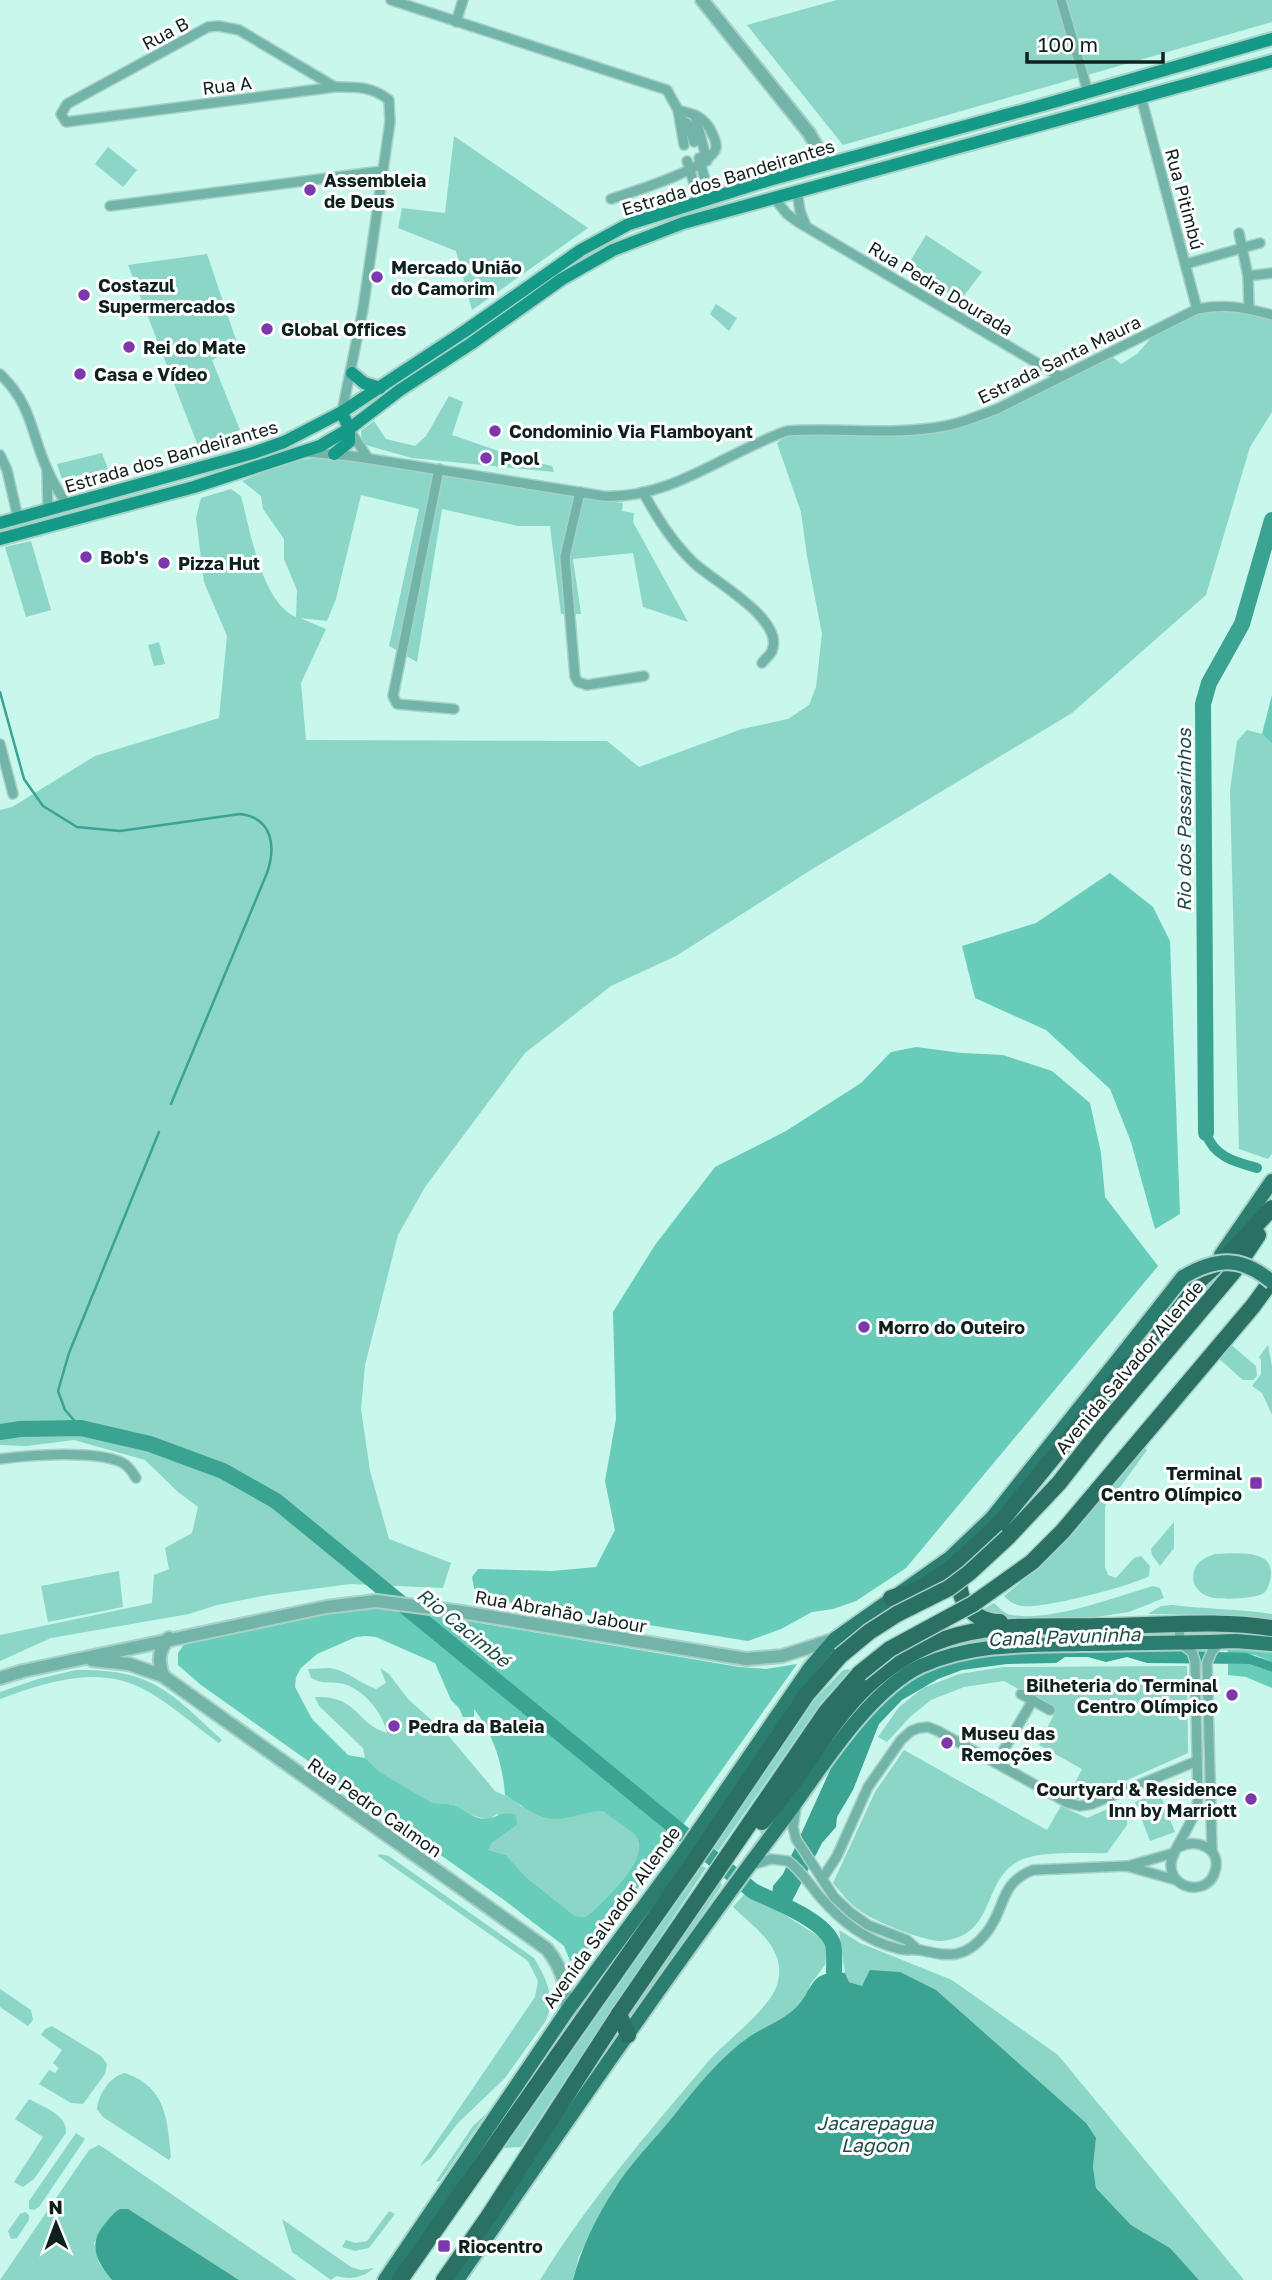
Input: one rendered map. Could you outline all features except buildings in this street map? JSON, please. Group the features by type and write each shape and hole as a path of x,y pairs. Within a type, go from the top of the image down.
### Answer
{"highway":[{"name":"Avenida Salvador Allende","path":"400,2280 701,1838 807,1694 840,1656 869,1632 897,1614 949,1588 969,1573 1194,1286 1227,1256 1272,1208"},
{"name":"Avenida Salvador Allende","path":"1004,1531 1059,1483 1234,1271 1272,1216"},
{"path":"444,2280 488,2217 619,2014 826,1712 860,1673 890,1649 974,1604 1032,1562 1063,1531 1272,1281"},
{"path":"891,1598 921,1588 1004,1531"},
{"path":"1004,1531 961,1573 964,1600 973,1615 983,1620 1019,1622 1037,1627"},
{"path":"726,1860 783,1800 832,1725 866,1688 892,1666 926,1647 957,1635 982,1630 1234,1623 1272,1628"},
{"path":"619,2014 628,2035"}],"main road":[{"name":"Estrada dos Bandeirantes","path":"0,523 284,442 342,412 380,388 596,240 629,224 705,198 1272,40"},
{"path":"1243,48 1235,58 1236,63 1248,67"},
{"name":"Estrada dos Bandeirantes","path":"0,539 194,488 320,446 349,429 400,390 562,279 613,250 683,222 1272,61"},
{"path":"801,190 824,171 827,164 857,174"},
{"path":"683,222 705,198 739,207"},
{"path":"352,373 364,383 380,388"},
{"path":"334,454 349,442 349,429 342,412"},
{"name":"Avenida Salvador Allende","path":"1210,1270 1272,1181"},
{"name":"Avenida Salvador Allende","path":"701,1838 810,1668 835,1639 950,1559 984,1526 1183,1277 1201,1267 1225,1262 1253,1268 1272,1281"},
{"path":"457,2280 728,1894 869,1706 892,1684 920,1667 947,1657 1005,1646 1185,1647 1272,1644"},
{"name":"Avenida Salvador Allende","path":"385,2280 567,2011 687,1860"}],"street":[{"path":"391,0 667,90 679,115 684,145"},
{"path":"456,22 463,0"},
{"path":"702,0 809,133 827,164"},
{"path":"1061,0 1088,92"},
{"name":"Rua B","path":"66,122 61,114 67,104 208,27 239,30 335,88"},
{"name":"Rua A","path":"66,122 335,88 367,88 380,93 388,100 390,122 383,171"},
{"name":"Rua Pitimbú","path":"1141,97 1198,309"},
{"path":"611,198 668,181 688,164 702,161 716,148 716,142 704,119 695,115 679,115"},
{"path":"679,115 688,124 694,142"},
{"path":"702,161 707,187 705,198"},
{"path":"688,164 696,190 705,198"},
{"path":"110,206 383,171 363,309 342,412"},
{"path":"801,190 800,211 806,226"},
{"name":"Rua Pedra Dourada","path":"774,198 791,218 1059,376"},
{"path":"1239,233 1248,276 1249,309"},
{"path":"1186,264 1260,243"},
{"path":"1248,276 1272,273"},
{"name":"Estrada Santa Maura","path":"302,452 368,458 618,497 643,492 696,474 750,446 787,431 904,430 944,426 997,409 1198,309 1221,305 1272,315"},
{"path":"0,374 23,402 47,469 67,505"},
{"path":"349,429 368,458"},
{"path":"0,455 7,470 18,518"},
{"path":"47,469 48,510"},
{"path":"439,469 393,696 397,704 454,709"},
{"path":"580,492 565,556 575,677 578,682 587,685 644,676"},
{"path":"643,492 660,522 694,563 744,600 769,627 773,645 771,653 762,663"},
{"path":"0,744 13,794"},
{"path":"0,1459 62,1455 92,1457 121,1462 130,1468 136,1478"},
{"name":"Rua Abrahão Jabour","path":"0,1678 169,1638 326,1607 376,1601 411,1604 746,1659 782,1656 835,1639"},
{"path":"1176,1880 1171,1865 1196,1813 1197,1761 1194,1658 1185,1647 1179,1624"},
{"path":"163,1676 159,1652 169,1638"},
{"path":"1126,1866 1176,1880 1189,1887 1199,1887 1208,1882 1214,1874 1216,1864 1212,1851 1207,1676 1208,1660 1217,1646"},
{"name":"Rua Abrahão Jabour","path":"74,1660 105,1660 129,1664 163,1676"},
{"name":"Rua Pedro Calmon","path":"163,1676 547,1949 564,1976 567,2011"},
{"path":"1021,1693 1051,1710"},
{"path":"996,1763 1033,1700"},
{"path":"822,1880 873,1780 901,1740 911,1731 922,1727 933,1728 1068,1803 1080,1806 1092,1804 1197,1761"},
{"path":"799,1799 793,1822 796,1839 822,1880 842,1905 859,1919 907,1940 918,1950"},
{"path":"747,1868 765,1860 786,1860 838,1916 857,1931 893,1948 903,1951 918,1950 934,1955 959,1954 982,1938 993,1924 1008,1888 1026,1873 1040,1868 1126,1866 1195,1842 1212,1851"}],"shaded area":[{"path":"837,0 1272,0 1272,22 843,145 747,25"},
{"path":"454,136 588,228 472,310 456,251 398,228 402,208 445,213"},
{"path":"108,147 137,170 123,187 95,164"},
{"path":"926,235 982,272 960,301 906,268"},
{"path":"207,254 238,346 212,360 240,430 198,446 128,265"},
{"path":"716,304 737,318 729,331 710,314"},
{"path":"1197,310 1247,312 1272,319 1272,412 1250,447 1206,595 1072,713 814,868 676,956 611,986 525,1053 425,1187 398,1235 365,1365 361,1409 370,1471 389,1539 451,1563 443,1588 350,1584 268,1595 217,1605 189,1614 51,1638 0,1661 0,1635 152,1603 154,1575 169,1569 165,1548 192,1533 198,1507 145,1460 74,1440 27,1446 0,1445 0,810 12,807 95,756 219,718 227,636 204,582 196,518 201,498 231,489 241,496 253,546 266,582 284,609 296,617 297,590 284,559 284,539 263,509 261,496 242,481 278,467 311,459 338,457 623,503 622,511 634,513 633,522 688,622 643,607 633,553 573,559 581,614 561,614 550,526 518,526 442,509 417,662 389,646 419,509 361,495 336,599 327,621 300,618 326,629 301,683 306,740 607,741 639,767 742,729 788,719 809,705 816,687 822,634 801,512 777,443 786,436 871,435 953,428 1109,354 1121,364 1137,354 1160,328"},
{"path":"449,396 463,402 452,435 522,459 552,466 554,472 412,458 362,444 361,431 374,421 386,439 415,446 426,436"},
{"path":"102,453 108,469 62,479 57,464"},
{"path":"31,541 51,610 26,617 5,547"},
{"path":"159,642 165,664 154,666 148,645"},
{"path":"1272,695 1272,744 1262,734"},
{"path":"1247,730 1262,734 1272,744 1272,1154 1268,1159 1239,1149 1230,790 1237,741"},
{"path":"1110,873 1153,907 1170,941 1180,1214 1155,1229 1131,1142 1110,1089 1046,1030 975,998 962,946 1036,923"},
{"path":"916,1047 1003,1055 1052,1071 1090,1103 1101,1153 1105,1197 1158,1266 906,1568 856,1601 833,1609 812,1612 781,1629 748,1641 481,1598 474,1588 472,1577 478,1569 552,1571 596,1567 615,1530 605,1481 616,1419 613,1312 655,1245 715,1167 786,1131 861,1083 891,1052"},
{"path":"1227,1259 1232,1259 980,1557"},
{"path":"1229,1343 1256,1366 1257,1376 1253,1380 1243,1380 1217,1357"},
{"path":"1268,1345 1272,1366 1272,1415 1262,1393 1252,1386 1261,1374 1259,1357"},
{"path":"1140,1443 1147,1450 1108,1499 1105,1507 1105,1567 1108,1575 1116,1578 1134,1558 1141,1556 1150,1566 1149,1576 1106,1591 1049,1604 1023,1606 1008,1600 1004,1596 1024,1580 1059,1543"},
{"path":"1174,1522 1174,1548 1160,1566 1151,1549"},
{"path":"1215,1554 1249,1554 1264,1559 1271,1572 1266,1591 1254,1597 1238,1598 1215,1598 1202,1594 1194,1584 1195,1568 1205,1558"},
{"path":"119,1571 123,1607 48,1622 41,1586"},
{"path":"1153,1586 1160,1588 1164,1598 1129,1612 1096,1617 1002,1619 979,1612 994,1603 1009,1614 1045,1615 1083,1607"},
{"path":"1161,1606 1272,1614 1272,1621 1217,1615 1148,1614"},
{"path":"369,1608 403,1610 739,1667 766,1669 797,1664 633,1895 582,1956 570,1961 564,1946 504,1900 201,1685 178,1665 178,1653 185,1643","holes":["356,1637 376,1637 435,1663 451,1700 463,1717 474,1717 474,1709 496,1750 505,1795 537,1815 552,1819 603,1811 634,1834 639,1843 634,1864 593,1911 585,1917 575,1916 526,1877 506,1855 488,1850 491,1844 517,1825 516,1815 502,1814 484,1819 453,1805 431,1802 380,1772 365,1758 348,1755 312,1719 295,1687 301,1668 317,1654"]},
{"path":"1188,1629 1272,1633 1272,1638 1191,1635"},
{"path":"1176,1630 1176,1636 982,1641 944,1650 923,1659 891,1678 856,1710 762,1834 760,1833 869,1691 921,1654 981,1635"},
{"path":"1227,1648 1272,1653 1272,1662 1255,1655 1228,1653"},
{"path":"1228,1664 1249,1664 1272,1672 1272,1688 1246,1677 1228,1675"},
{"path":"1187,1666 1188,1753 1089,1797 1076,1799 1069,1795 1082,1769 1039,1745 1056,1710 1004,1681 964,1687 931,1700 911,1716 887,1742 878,1737 899,1707 923,1688 959,1674 1003,1667"},
{"path":"329,1668 342,1671 376,1689 386,1683 380,1668 389,1674 408,1699 447,1734 495,1791 521,1806 572,1816 603,1811 634,1834 639,1843 634,1864 593,1911 585,1917 575,1916 526,1877 506,1855 487,1850 517,1825 497,1814 488,1820 468,1814 450,1804 431,1802 380,1772 365,1758 363,1748 319,1706 315,1697 340,1700 368,1723 387,1733 385,1725 372,1703 359,1691 344,1684 311,1678 308,1669"},
{"path":"851,1669 821,1703 718,1851 713,1847 816,1698 843,1670"},
{"path":"76,1670 123,1674 158,1686 188,1708 222,1740 219,1743 174,1708 145,1690 109,1678 72,1678 0,1699 0,1692"},
{"path":"904,1750 1047,1830 1061,1806 1087,1818 1121,1803 1128,1810 1127,1825 1107,1853 1048,1854 1026,1858 1008,1868 979,1920 962,1936 939,1941 908,1933 862,1912 849,1902 833,1883 875,1792"},
{"path":"1159,1792 1175,1832 1150,1841 1135,1802"},
{"path":"378,1856 389,1856 534,1958 546,1981 550,1997 545,2022 505,2078 458,2123 430,2159 420,2166 535,1997 538,1981 528,1961"},
{"path":"685,1859 393,2280 546,2053"},
{"path":"702,1866 706,1868 521,2147 504,2148"},
{"path":"718,1879 722,1885 633,2016 628,2017 626,2015"},
{"path":"747,1891 821,1938 828,1950 825,1965 810,1985 808,1995 792,2012 748,2038 615,2187 579,2256 573,2280 540,2280 578,2223 640,2142 706,2064 756,2015 773,1994 779,1973 774,1951 760,1932 733,1907"},
{"path":"839,1930 860,1943 952,1980 1058,2055 1244,2280 1199,2280 1170,2248 1131,2225 1096,2188 1093,2167 1096,2138 862,1986 849,1982 845,1973"},
{"path":"0,1989 31,2010 33,2020 28,2026 0,2007"},
{"path":"52,2026 101,2056 107,2064 105,2074 83,2104 71,2103 39,2084 49,2070 55,2073 59,2068 53,2063 62,2050 41,2035 45,2029"},
{"path":"125,2073 139,2079 157,2096 166,2118 171,2157 169,2160 103,2117 97,2109 106,2087 114,2078"},
{"path":"29,2099 59,2116 66,2127 66,2133 34,2179 23,2187 14,2182 43,2137 15,2119"},
{"path":"486,2114 445,2174 439,2182 436,2181 473,2126"},
{"path":"76,2133 85,2139 39,2207 29,2209 29,2201"},
{"path":"99,2145 297,2280 239,2280 128,2210 120,2209 94,2243 99,2263 112,2280 0,2280 89,2150"},
{"path":"389,2211 395,2214 369,2248 355,2251 342,2247 346,2240 355,2243 367,2241"},
{"path":"25,2212 29,2215 29,2220 17,2238 11,2239 8,2231 20,2214"},
{"path":"282,2219 351,2267 361,2270 374,2268 356,2277 336,2276 331,2280 292,2252"}],"water":[{"path":"1078,1647 1246,1653 1272,1662 1272,1672 1249,1664 1147,1663 1127,1657 1106,1662 1088,1657 1065,1657 1056,1663 1007,1664 962,1670 938,1679 902,1700 879,1724 853,1790 837,1817 836,1827 822,1843 790,1905 772,1896 773,1886 783,1874 831,1768 871,1707 882,1696 953,1656"},
{"name":"Jacarepagua Lagoon","path":"870,1970 900,1972 936,1990 1086,2123 1096,2138 1093,2167 1096,2188 1131,2225 1170,2248 1199,2280 573,2280 590,2232 615,2188 718,2064 749,2037 791,2012 799,2005 812,1984 823,1975 845,1973 849,1982 862,1986"},
{"path":"120,2209 128,2209 239,2280 112,2280 102,2267 95,2247 99,2232"}],"waterway":[{"name":"Rio dos Passarinhos","path":"1206,1133 1203,704 1209,683 1242,624 1272,520"},
{"path":"0,692 24,779 43,806 77,827 120,831 240,814 259,821 269,835 271,853 267,873 171,1104"},
{"path":"81,1428 65,1410 58,1391 69,1353 159,1132"},
{"path":"1206,1133 1220,1153 1233,1161 1257,1168"},
{"name":"Rio Cacimbé","path":"0,1432 81,1428 150,1444 223,1471 276,1501 753,1891 820,1927 833,1944 834,1972"}],"place":[{"name":"Assembleia de Deus","path":"310,190"},
{"name":"Mercado União do Camorim","path":"377,277"},
{"name":"Costazul Supermercados","path":"84,295"},
{"name":"Global Offices","path":"267,329"},
{"name":"Rei do Mate","path":"129,347"},
{"name":"Casa e Vídeo","path":"80,374"},
{"name":"Condominio Via Flamboyant","path":"495,431"},
{"name":"Pool","path":"486,458"},
{"name":"Bob's","path":"86,557"},
{"name":"Pizza Hut","path":"164,563"},
{"name":"Morro do Outeiro","path":"864,1327"},
{"name":"Terminal Centro Olímpico","path":"1256,1483"},
{"name":"Bilheteria do Terminal Centro Olímpico","path":"1232,1695"},
{"name":"Pedra da Baleia","path":"394,1726"},
{"name":"Museu das Remoções","path":"947,1743"},
{"name":"Courtyard & Residence Inn by Marriott","path":"1251,1799"},
{"name":"Riocentro","path":"444,2246"}],"water label":[{"name":"Canal Pavuninha","path":"1064,1636"}]}
